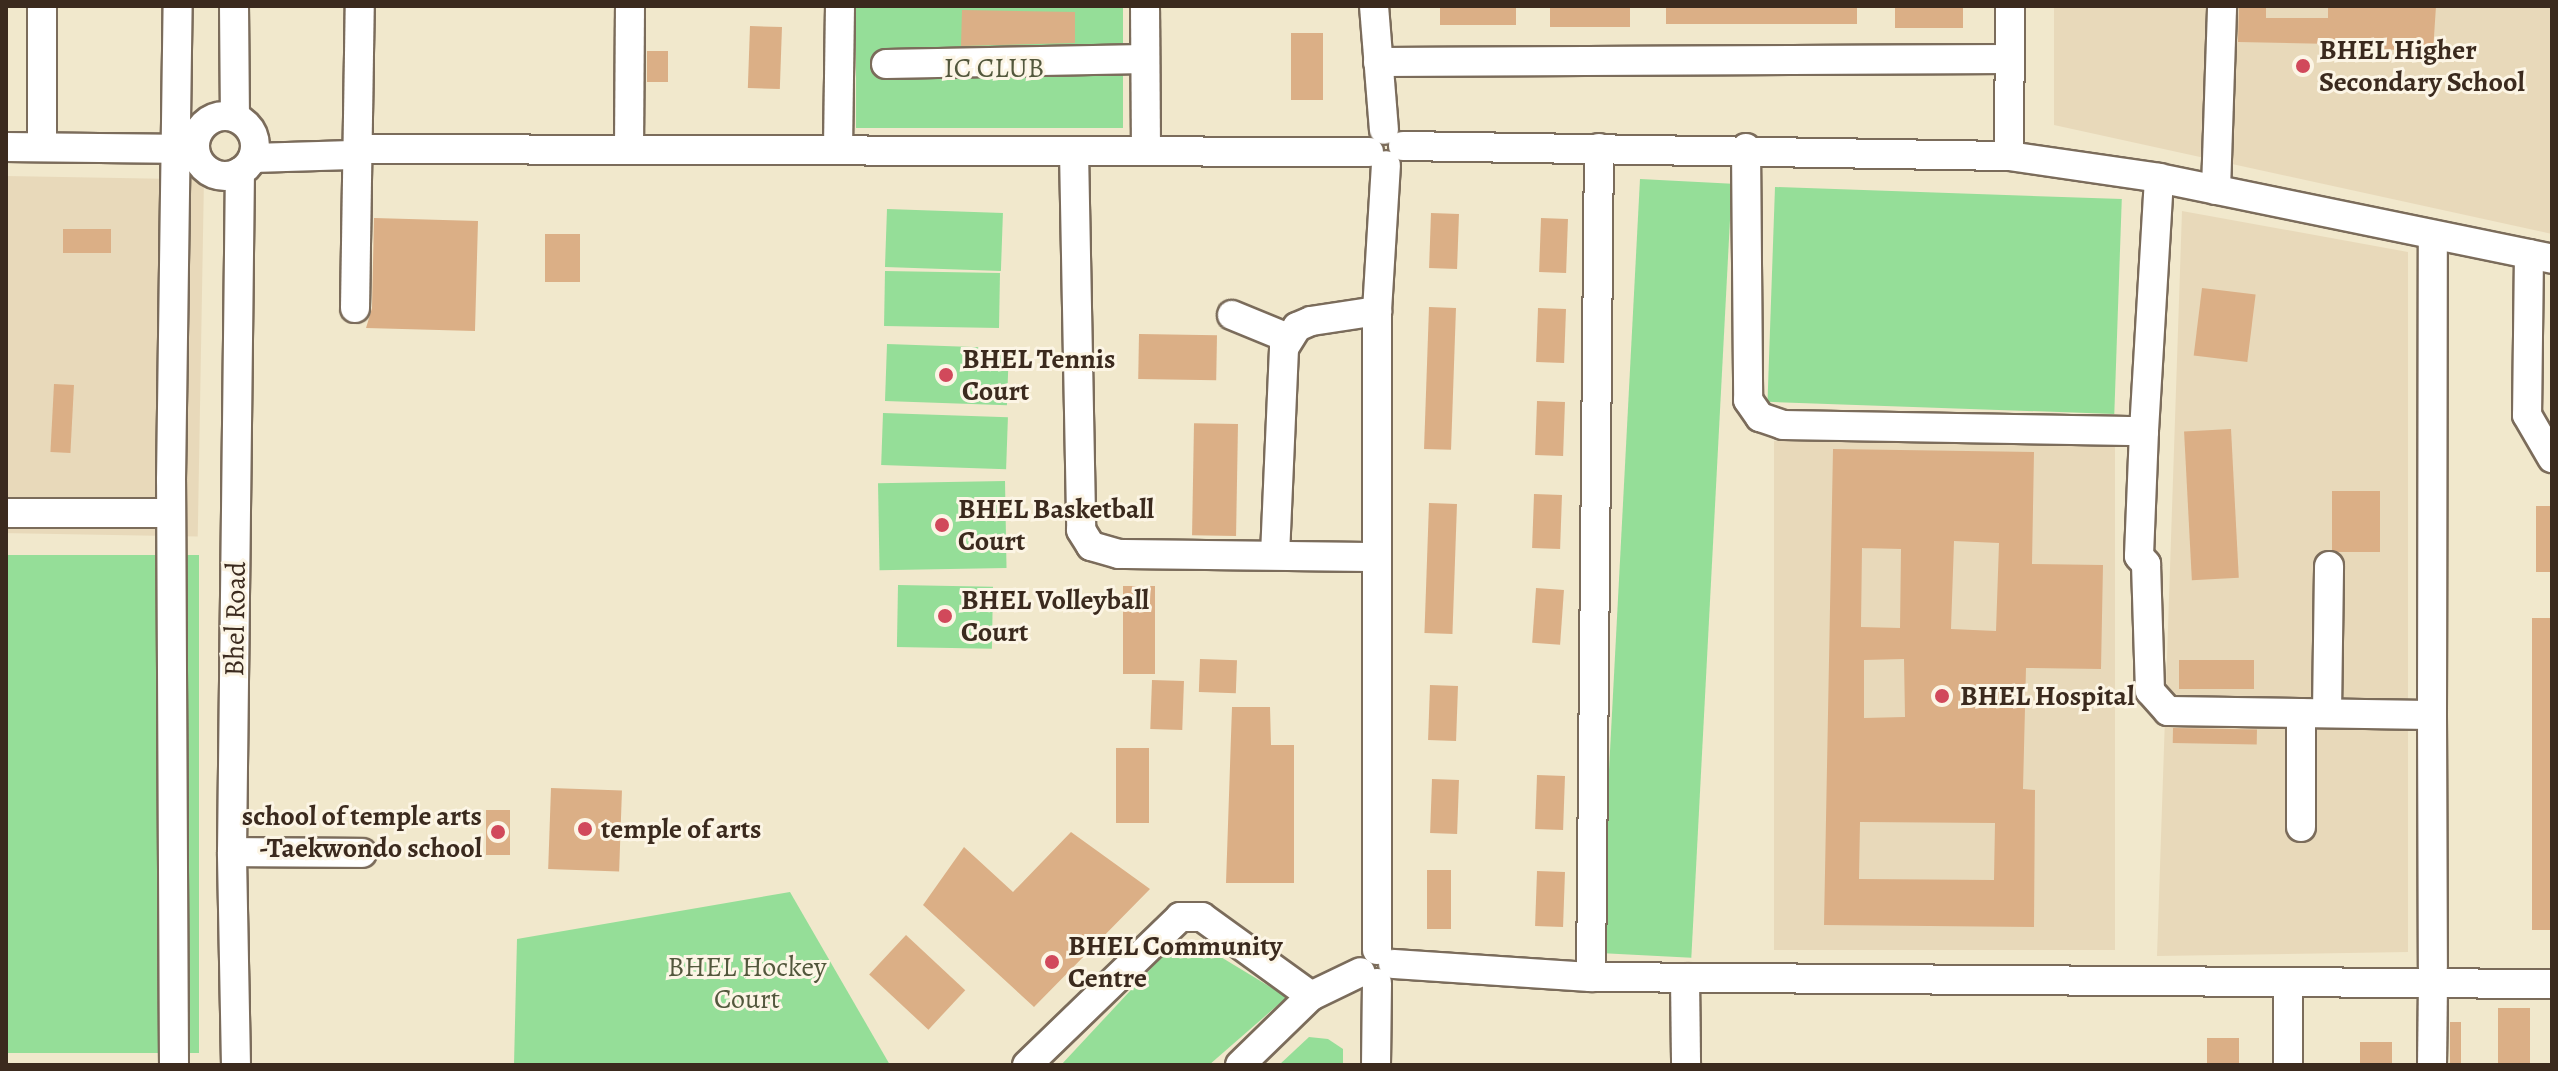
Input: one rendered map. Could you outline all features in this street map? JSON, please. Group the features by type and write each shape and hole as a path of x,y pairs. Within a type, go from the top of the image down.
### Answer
{"street":[{"path":"42,6 42,147"},
{"path":"174,1065 171,513 186,148 178,6"},
{"path":"234,6 235,117 249,156"},
{"path":"355,308 360,6"},
{"path":"629,149 630,6"},
{"path":"838,149 840,6"},
{"path":"1145,6 1146,150"},
{"path":"1374,6 1386,148 1377,311 1376,1065"},
{"path":"2009,156 2010,6"},
{"path":"2216,190 2222,6"},
{"path":"886,64 1145,59"},
{"path":"1378,62 2009,59"},
{"path":"186,148 207,122 235,117"},
{"path":"6,147 186,148 211,173 249,156 352,155 359,149 1074,151 1746,148 2009,156 2159,178 2540,256 2527,415 2552,458"},
{"path":"1591,977 1599,148"},
{"path":"1746,148 1748,400 1760,417 1783,425 2144,431"},
{"path":"1074,151 1081,530 1091,546 1119,554 1375,557"},
{"name":"Bhel Road","path":"236,1065 232,852 249,156"},
{"path":"2159,178 2144,431 2145,509 2153,517 2154,553 2146,564 2150,691 2168,711 2432,715"},
{"path":"2432,1065 2433,235"},
{"path":"1275,555 1282,362 1288,338 1311,321 1377,311"},
{"path":"1232,315 1288,338"},
{"path":"6,513 171,513"},
{"path":"2301,827 2329,566"},
{"path":"232,852 362,853"},
{"path":"1027,1065 1180,917 1202,917 1311,996"},
{"path":"1240,1065 1311,996 1377,967 1685,978 2288,982 2433,975 2552,984"},
{"path":"1685,978 1686,1065"},
{"path":"2288,982 2288,1065"}],"shaded area":[{"name":"BHEL Higher Secondary School","path":"2054,6 2552,6 2552,234 2054,125"},
{"path":"6,176 204,179 198,536 6,533"},
{"path":"2182,211 2408,252 2408,952 2157,956"},
{"name":"BHEL Hospital","path":"1774,441 2115,441 2115,950 1774,950"}],"green space":[{"name":"IC CLUB","path":"856,6 1123,6 1123,128 856,128"},
{"path":"1640,179 1732,184 1691,958 1599,953"},
{"path":"1775,187 2122,199 2114,414 1767,402"},
{"name":"BHEL Tennis Court","path":"887,209 1003,213 1001,271 885,267"},
{"name":"BHEL Tennis Court","path":"885,271 1000,273 999,328 884,326"},
{"name":"BHEL Tennis Court","path":"887,344 1009,348 1007,405 885,401"},
{"name":"BHEL Tennis Court","path":"883,413 1008,417 1006,469 881,465"},
{"name":"BHEL Basketball Court","path":"1005,481 1007,568 880,570 878,483"},
{"path":"6,555 199,555 199,1053 6,1053"},
{"name":"BHEL Volleyball Court","path":"898,585 993,587 992,649 897,647"},
{"name":"BHEL Hockey Court","path":"790,892 890,1065 514,1065 517,939"},
{"path":"1171,947 1206,948 1287,997 1209,1065 1061,1065"},
{"path":"1309,1037 1328,1039 1343,1049 1343,1065 1279,1065"}],"building":[{"path":"1440,6 1516,6 1516,25 1440,25"},
{"path":"1550,6 1630,6 1630,27 1550,27"},
{"path":"1666,6 1857,6 1857,24 1666,24"},
{"path":"1895,6 1963,6 1963,28 1895,28"},
{"path":"2239,6 2266,6 2266,18 2328,18 2328,6 2436,6 2433,52 2381,49 2381,45 2238,42"},
{"path":"962,10 1075,12 1075,43 961,46"},
{"path":"750,26 782,27 780,89 748,88"},
{"path":"1291,33 1323,33 1323,100 1291,100"},
{"path":"647,51 668,51 668,82 647,82"},
{"path":"1431,213 1459,214 1457,269 1429,268"},
{"path":"374,218 478,221 475,331 366,328 372,308"},
{"path":"1541,218 1568,219 1566,273 1539,272"},
{"path":"63,229 111,229 111,253 63,253"},
{"path":"545,234 580,234 580,282 545,282"},
{"path":"2202,288 2256,295 2247,362 2194,355"},
{"path":"1429,307 1456,308 1451,450 1424,449"},
{"path":"1538,308 1566,309 1564,363 1536,362"},
{"path":"1139,334 1217,335 1216,380 1138,379"},
{"path":"54,384 74,385 70,453 50,452"},
{"path":"1537,401 1565,402 1563,456 1535,455"},
{"path":"1194,423 1238,424 1236,536 1192,535"},
{"path":"2231,429 2239,578 2192,580 2184,431"},
{"path":"1833,449 2034,452 2032,564 2103,565 2101,669 2026,668 2023,789 2035,790 2034,927 1824,925","holes":["1954,541 1999,543 1996,631 1951,629","1862,548 1901,549 1900,628 1861,627","1904,659 1905,717 1864,718 1864,660","1860,822 1995,823 1994,880 1859,879"]},
{"path":"2332,491 2380,491 2380,552 2332,552"},
{"path":"1534,494 1562,495 1560,549 1532,548"},
{"path":"1429,503 1457,504 1452,634 1424,633"},
{"path":"2536,506 2552,506 2552,572 2536,572"},
{"path":"1123,586 1155,586 1155,674 1123,674"},
{"path":"1536,588 1564,590 1560,645 1532,643"},
{"path":"2532,618 2552,618 2552,930 2532,930"},
{"path":"1200,659 1237,660 1236,693 1199,692"},
{"path":"2179,660 2254,660 2254,689 2179,689"},
{"path":"1152,680 1184,681 1182,730 1150,729"},
{"path":"1430,685 1458,686 1456,741 1428,740"},
{"path":"1232,707 1270,707 1271,745 1294,745 1294,883 1226,883"},
{"path":"2173,728 2257,729 2257,744 2173,743"},
{"path":"1116,748 1149,748 1149,823 1116,823"},
{"path":"1537,775 1565,776 1563,830 1535,829"},
{"path":"1432,779 1459,780 1457,834 1430,833"},
{"name":"temple of arts","path":"551,788 622,790 619,871 548,869"},
{"name":"school of temple arts -Taekwondo school","path":"486,810 510,810 510,855 486,855"},
{"path":"1071,832 1150,889 1034,1007 923,905 964,847 1013,892"},
{"path":"1427,870 1451,870 1451,929 1427,929"},
{"path":"1537,871 1565,872 1563,927 1535,926"},
{"path":"906,935 965,990 928,1030 869,974"},
{"path":"2498,1008 2530,1008 2530,1065 2498,1065"},
{"path":"2450,1022 2461,1022 2461,1065 2450,1065"},
{"path":"2207,1038 2239,1038 2239,1065 2207,1065"},
{"path":"2360,1042 2392,1042 2392,1065 2360,1065"}],"place":[{"name":"BHEL Higher Secondary School","path":"2303,66"},
{"name":"BHEL Tennis Court","path":"946,375"},
{"name":"BHEL Basketball Court","path":"942,525"},
{"name":"BHEL Volleyball Court","path":"945,616"},
{"name":"BHEL Hospital","path":"1942,696"},
{"name":"temple of arts","path":"585,829"},
{"name":"school of temple arts -Taekwondo school","path":"498,832"},
{"name":"BHEL Community Centre","path":"1052,962"}]}
